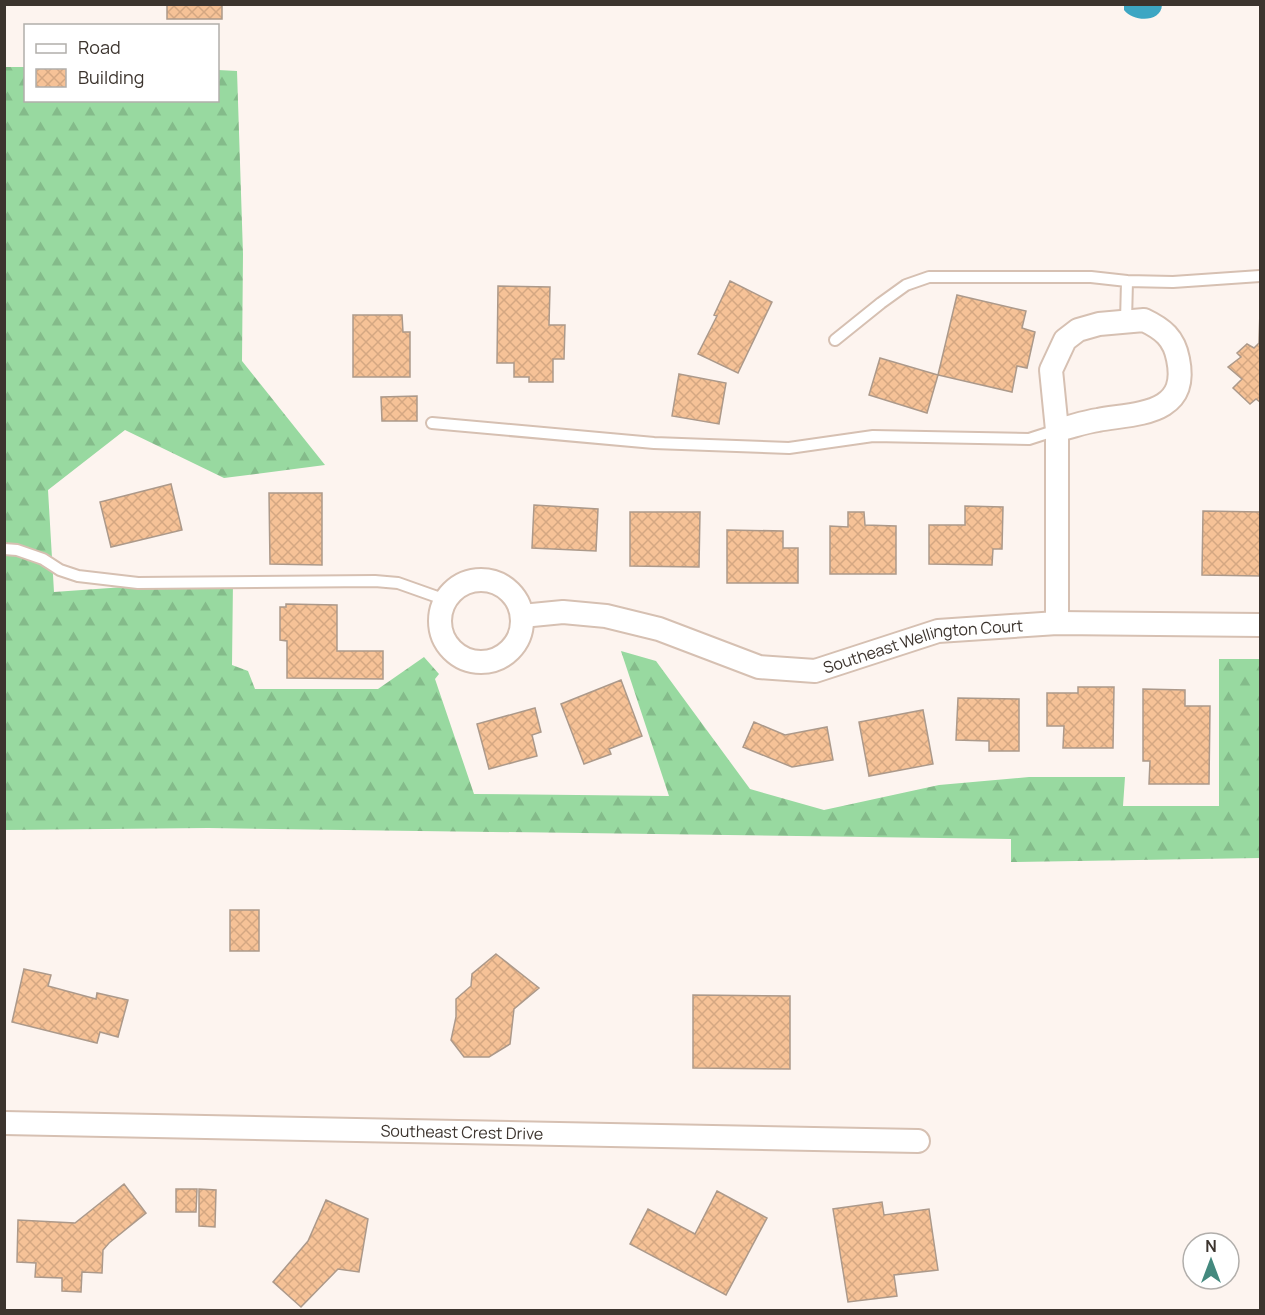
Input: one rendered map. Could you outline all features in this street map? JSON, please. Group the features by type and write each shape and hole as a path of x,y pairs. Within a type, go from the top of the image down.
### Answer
{"street":[{"path":"1057,430 1098,420 1143,414 1166,404 1177,390 1180,365 1176,346 1161,328 1144,320 1078,330 1065,340 1051,370 1057,430 1057,623"},
{"path":"489,580 505,587 517,600 522,615 522,631 515,645 508,653 496,660 478,662 464,658 453,651 440,625 441,611 447,600 460,586 473,581 489,580"},
{"name":"Southeast Wellington Court","path":"522,615 562,612 606,616 659,629 759,667 815,671 938,631 1057,623 1260,625"},
{"name":"Southeast Crest Drive","path":"4,1123 918,1141"}],"lane":[{"path":"836,340 906,285 929,277 1091,277 1127,281 1173,282 1260,276"},
{"path":"1126,321 1127,281"},
{"path":"432,423 654,443 789,448 873,436 1029,439 1057,430"},
{"path":"4,549 17,550 43,559 60,570 93,578 138,583 375,581 398,584 447,600"}],"green space":[{"path":"4,67 24,67 24,102 219,102 219,70 237,71 243,254 242,361 325,465 224,478 125,430 48,490 54,592 233,581 232,665 248,671 255,689 378,689 424,657 439,674 435,679 474,794 669,796 621,651 656,661 750,789 824,810 939,785 1029,777 1125,777 1123,806 1219,806 1219,659 1260,659 1260,858 1011,862 1011,839 208,828 5,830"}],"water":[{"path":"1124,5 1162,5 1157,15 1146,19 1128,14 1124,10"}],"building":[{"path":"167,4 222,4 222,19 167,19"},
{"path":"730,281 772,302 738,373 698,354 717,316 714,315"},
{"path":"498,286 550,287 549,325 565,325 564,359 553,359 553,382 529,382 529,377 514,377 514,363 497,363"},
{"path":"957,295 1026,311 1022,328 1035,332 1027,368 1017,366 1012,392 938,375"},
{"path":"1260,310 1260,402 1256,399 1250,404 1233,388 1242,379 1228,367 1241,357 1237,353 1247,344 1254,348 1259,343"},
{"path":"353,315 402,315 403,332 410,332 410,377 353,377"},
{"path":"880,358 938,375 927,413 869,395"},
{"path":"679,374 726,383 719,424 672,416"},
{"path":"417,396 417,421 382,421 381,397"},
{"path":"171,484 182,530 111,547 100,502"},
{"path":"269,493 322,493 322,565 270,564"},
{"path":"534,505 598,509 596,551 532,548"},
{"path":"965,506 1003,507 1002,549 993,549 992,565 929,564 929,525 965,525"},
{"path":"1203,511 1260,512 1260,576 1202,575"},
{"path":"630,512 700,512 699,567 630,566"},
{"path":"848,512 864,512 865,525 896,526 896,574 830,574 830,526 848,527"},
{"path":"727,530 783,531 783,548 798,548 798,583 727,583"},
{"path":"286,604 337,605 337,651 383,651 383,679 287,678 287,641 280,640 280,607 286,607"},
{"path":"621,680 642,736 609,749 611,754 584,764 561,704"},
{"path":"1078,687 1114,687 1113,748 1063,748 1064,726 1047,726 1047,693 1078,693"},
{"path":"1143,689 1185,690 1185,706 1210,706 1209,784 1149,784 1150,761 1143,761"},
{"path":"958,698 1019,699 1019,751 989,751 989,741 956,740"},
{"path":"535,708 541,732 532,735 537,756 489,769 477,724"},
{"path":"923,710 933,764 869,776 859,722"},
{"path":"754,722 785,735 827,727 833,760 792,767 743,747"},
{"path":"230,910 259,910 259,951 230,951"},
{"path":"496,954 539,988 514,1009 510,1044 489,1057 464,1057 451,1040 456,1017 456,999 471,986 472,974"},
{"path":"24,969 51,975 48,986 96,999 97,993 128,1000 118,1037 100,1032 97,1043 12,1022"},
{"path":"693,995 790,996 790,1069 693,1068"},
{"path":"124,1184 146,1213 103,1250 102,1273 82,1272 81,1292 62,1291 62,1278 35,1277 36,1263 17,1262 18,1220 75,1223"},
{"path":"176,1189 197,1189 196,1212 176,1212"},
{"path":"199,1189 216,1190 215,1227 199,1226"},
{"path":"717,1191 767,1218 726,1295 630,1244 648,1209 695,1234"},
{"path":"326,1200 368,1219 359,1272 338,1269 301,1307 273,1282 308,1241"},
{"path":"882,1202 884,1215 929,1209 938,1270 894,1275 897,1296 848,1302 833,1209"}]}
